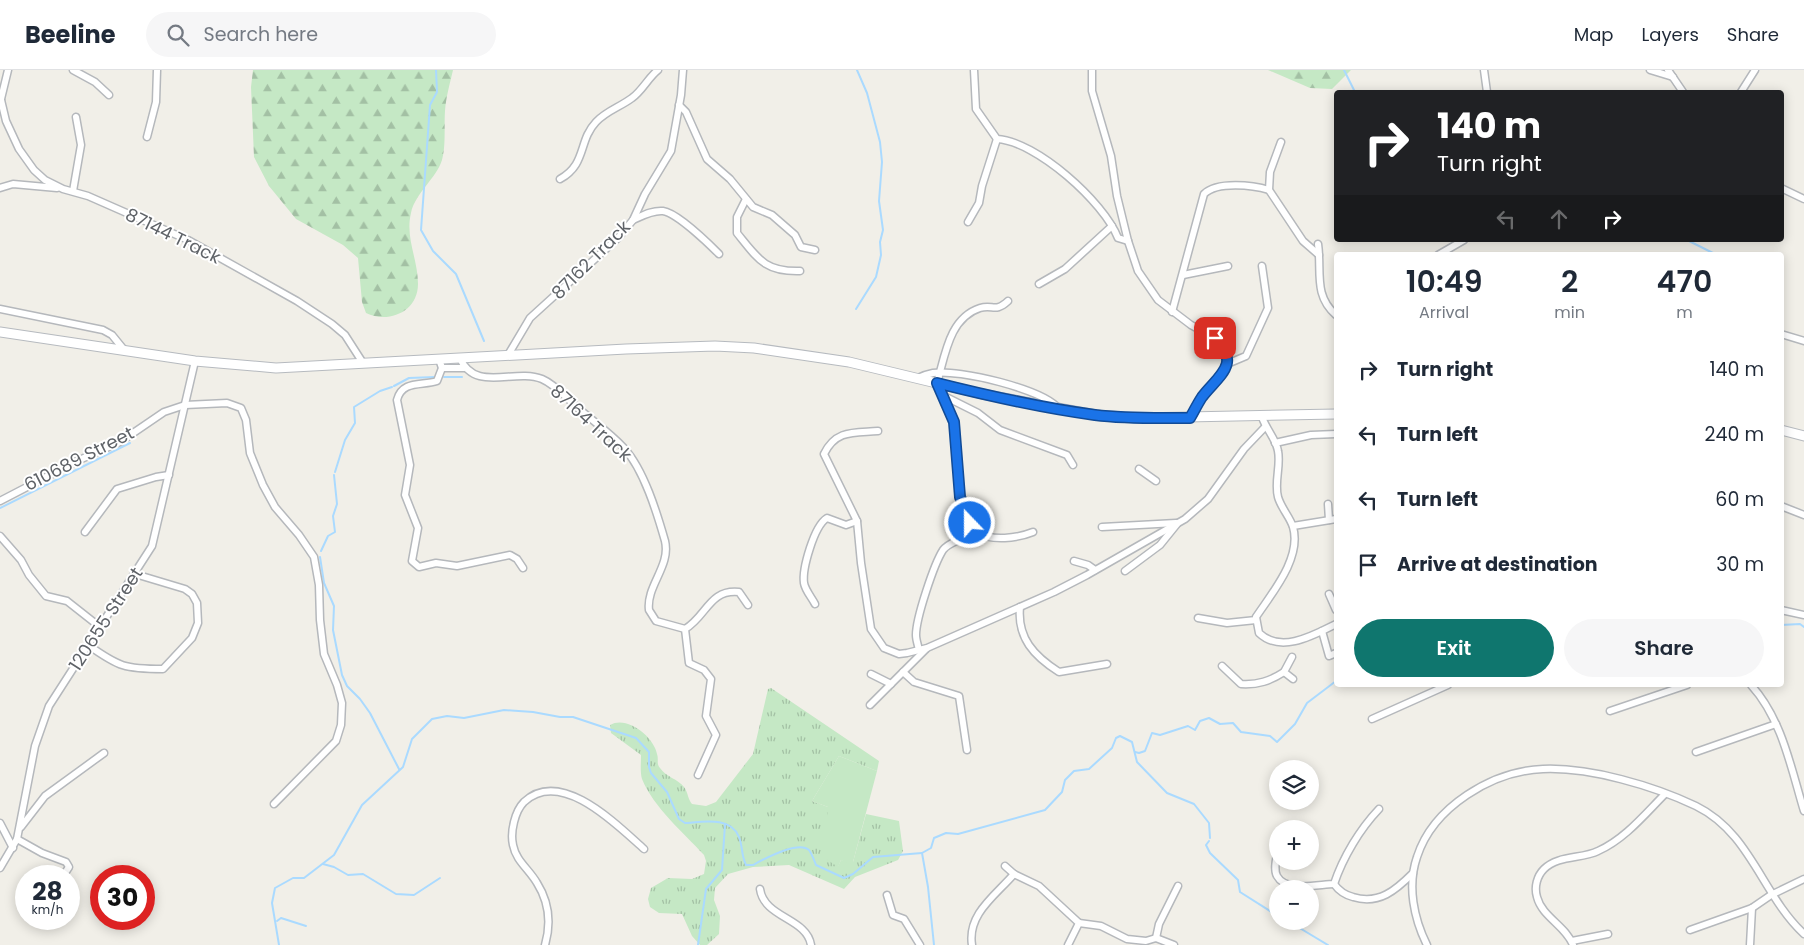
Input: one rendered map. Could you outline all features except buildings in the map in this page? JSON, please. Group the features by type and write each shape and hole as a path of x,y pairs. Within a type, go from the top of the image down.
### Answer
{"main road":[{"path":"0,332 196,361 276,368 363,364 441,364 460,358 683,347 754,348 841,360 1060,410 1138,418 1334,414"},
{"path":"1784,431 1804,436"}],"street":[{"path":"1,102 8,70"},
{"path":"73,70 95,82 109,95"},
{"path":"148,137 156,102 157,70"},
{"name":"87162 Track","path":"508,356 530,318 618,238 633,220 645,194 671,151 683,70"},
{"path":"974,70 976,109 997,139"},
{"path":"1092,70 1092,91 1111,156 1117,196 1128,241 1138,271 1158,300 1172,312 1215,338 1226,351 1227,364 1220,378 1202,397 1190,418"},
{"path":"1484,70 1487,90"},
{"path":"1650,70 1673,77"},
{"path":"1668,70 1682,90"},
{"path":"1742,90 1755,70"},
{"path":"560,179 569,173 581,158 587,134 595,122 631,98 655,71"},
{"name":"87144 Track","path":"1,102 10,131 26,159 45,180 63,189 88,196 188,240 297,301 345,335 363,364"},
{"path":"679,105 687,114 707,159 730,179 756,209 772,215 795,235 801,247 815,250"},
{"path":"73,192 81,145 76,116"},
{"path":"968,222 980,203 984,178 997,139"},
{"path":"997,139 1006,139 1042,156 1103,211 1118,238 1128,241"},
{"path":"1268,190 1270,172 1281,142"},
{"path":"0,188 13,184 63,189"},
{"path":"1172,312 1202,198 1206,191 1228,186 1251,185 1268,190 1298,234 1319,255"},
{"path":"1784,189 1804,199"},
{"path":"746,199 737,217 737,234 763,263 776,270 800,271"},
{"path":"633,220 650,213 666,212 708,242 719,254"},
{"path":"1039,284 1065,269 1112,226"},
{"path":"1443,252 1461,242"},
{"path":"1318,244 1319,278 1324,303 1334,313"},
{"path":"1183,275 1228,266"},
{"path":"1227,364 1246,356 1268,308 1262,266"},
{"path":"1008,301 998,309 976,310 958,322 937,383 954,422 960,497 977,531 992,537 1022,536 1032,532"},
{"path":"0,309 103,330 112,335 125,351"},
{"path":"1784,335 1804,341"},
{"path":"460,358 464,368"},
{"name":"120655 Street","path":"0,868 17,839 35,746 43,720 57,692 152,546 196,361"},
{"path":"464,368 441,364 437,381 406,387 400,393 397,400 410,466 405,495 418,528 412,556 413,563 421,567 436,563 457,566 510,555 517,559 523,568"},
{"name":"87164 Track","path":"464,368 472,374 490,378 528,376 549,383 624,448 639,470 665,542 665,560 650,594 648,610 656,621 685,628"},
{"path":"917,378 940,372 965,375 1011,385 1052,401 1060,410"},
{"path":"944,396 978,413 1000,430 1067,455 1073,465"},
{"name":"610689 Street","path":"0,501 77,461 120,442 164,412 185,405 227,403 241,408 246,420 250,452 263,485 276,507 300,535 314,557 319,585 320,620 324,654 338,685 342,703 341,725 333,744 274,804"},
{"path":"1256,620 1282,578 1294,548 1293,526 1281,506 1277,493 1279,457 1275,443 1265,427 1262,417"},
{"path":"878,431 845,432 824,454 857,521 867,616 874,636 890,652 907,654 927,648 1020,607 1095,570 1192,514 1208,499 1244,449 1265,427"},
{"path":"1275,443 1311,434 1334,434"},
{"path":"1139,469 1156,481"},
{"path":"85,532 117,489 169,475"},
{"path":"1328,504 1329,520"},
{"path":"1784,507 1804,515"},
{"path":"815,604 804,584 805,570 817,529 827,518 846,524 857,521"},
{"path":"919,650 917,630 930,581 946,548 966,537 971,526 969,518"},
{"path":"1293,526 1334,519"},
{"path":"1102,527 1177,523"},
{"path":"1125,571 1160,544 1177,523"},
{"path":"0,536 22,560 29,575 46,596 67,601 100,627"},
{"path":"1074,561 1088,565 1095,570"},
{"path":"88,645 123,667 141,670 163,669 192,638 199,612 192,594 185,589 134,574"},
{"path":"698,774 716,735 706,716 711,679 704,670 689,663 686,651 687,634 685,628 698,619 718,596 724,592 739,592 748,605"},
{"path":"1329,594 1334,605"},
{"path":"1020,607 1020,627 1028,645 1059,672 1107,664"},
{"path":"1784,611 1804,615"},
{"path":"1198,618 1227,623 1256,620"},
{"path":"1256,620 1262,636 1279,642 1300,640 1334,625"},
{"path":"1322,631 1329,656 1334,654"},
{"path":"870,705 927,648"},
{"path":"1222,666 1241,684 1253,685 1269,681 1284,672 1292,657"},
{"path":"903,672 914,682 959,696 967,750"},
{"path":"1284,672 1293,678"},
{"path":"871,674 890,684"},
{"path":"1372,719 1444,687"},
{"path":"1610,711 1681,687"},
{"path":"1753,687 1766,704 1776,724 1804,811"},
{"path":"1696,752 1776,724"},
{"path":"20,828 45,796 104,753"},
{"path":"1427,945 1421,932 1414,904 1413,873 1417,855 1425,840 1454,804 1480,787 1512,774 1542,769 1557,769 1619,779 1696,806 1727,828 1754,862 1771,895 1793,924 1804,934"},
{"path":"544,945 549,926 546,906 537,883 522,865 512,843 516,815 526,800 538,794 556,791 572,796 604,815 644,849"},
{"path":"1608,934 1573,943 1539,903 1536,888 1540,873 1551,864 1592,854 1612,843 1635,826 1665,794"},
{"path":"1334,884 1344,860 1369,820 1379,809"},
{"path":"0,823 13,848"},
{"path":"17,839 42,853 66,862 68,865"},
{"path":"1005,866 1014,874 1038,886 1079,923 1101,926 1127,939 1146,941 1156,938 1174,945"},
{"path":"1275,870 1280,880 1306,887 1334,884 1347,896 1373,900 1390,893 1413,873"},
{"path":"972,945 971,934 977,916 1014,874"},
{"path":"1690,930 1752,908 1771,895 1804,879"},
{"path":"1156,938 1159,924 1178,886"},
{"path":"760,889 768,906 796,926 809,938 811,945"},
{"path":"887,895 893,915 904,919 920,945"},
{"path":"1750,945 1752,908"},
{"path":"1068,945 1079,923"}],"green space":[{"path":"253,70 453,70 446,106 442,160 417,199 411,213 410,231 418,284 417,294 413,302 400,313 383,317 366,313 362,302 358,258 343,245 296,219 269,186 254,157 251,87"},
{"path":"1268,70 1351,70 1332,89 1310,88"},
{"path":"771,688 879,761 877,771 839,756 812,801 828,807 838,866 841,860 853,862 866,814 899,821 903,851 898,860 855,877 844,889 789,865 753,867 728,874 715,888 714,900 720,916 719,934 707,945 700,945 692,936 682,914 659,913 650,907 648,899 651,888 668,878 692,879 704,874 706,861 704,855 661,810 642,779 641,755 611,733 610,725 624,723 639,729 655,747 658,765 663,771 684,787 692,804 706,806 716,802 753,754 768,689"},
{"path":"839,756 877,771 853,862 848,863 841,860 838,867 823,857 828,807 812,801"}],"waterway":[{"path":"436,70 437,92 430,105 421,230 433,251 456,274 484,341"},
{"path":"856,309 876,277 881,255 880,242 883,230 879,201 882,162 880,142 867,93 857,70"},
{"path":"1344,70 1354,90"},
{"path":"1691,242 1711,252"},
{"path":"394,386 409,378 435,377"},
{"path":"444,377 462,377"},
{"path":"335,472 345,440 355,423 354,407 380,391 392,387"},
{"path":"0,508 130,443"},
{"path":"321,551 328,536 335,532 333,516 337,504 334,475"},
{"path":"320,557 324,583 334,606 333,630 342,675 347,686 370,713 399,769"},
{"path":"1784,625 1800,624 1804,627"},
{"path":"1135,752 1145,751 1152,733 1160,735 1188,726 1195,730 1200,721 1209,718 1220,724 1233,723 1241,732 1270,736 1277,742 1295,724 1307,703 1334,683"},
{"path":"279,945 272,903 275,888 293,878 304,878 334,855 362,805 403,767 412,739 432,719 447,716 464,718 504,710 533,712 560,717 573,717 636,738 649,752 651,773 667,792 679,819 685,823 707,821 730,826 739,837 746,865 753,865 773,855 797,847 809,850 816,865 844,878 853,874 873,857 922,853 931,848 934,838 946,833 958,834 1045,810 1062,792 1065,780 1074,771 1089,769 1112,748 1116,738 1120,736 1132,742 1137,762 1167,793 1194,804 1209,823 1210,838"},
{"path":"698,945 706,889 722,870 725,824"},
{"path":"1209,841 1206,845 1210,853 1238,880 1240,892 1269,910"},
{"path":"922,853 928,887 934,945"},
{"path":"323,864 334,867 348,875 363,874 396,894 414,895 440,878"},
{"path":"277,921 281,918 306,926"},
{"path":"1303,930 1328,945"}],"route":[{"path":"970,523 960,497 954,422 950,409 937,383 1048,408 1096,415 1138,418 1190,418 1202,397 1220,378 1227,364 1226,351 1215,338"}]}
